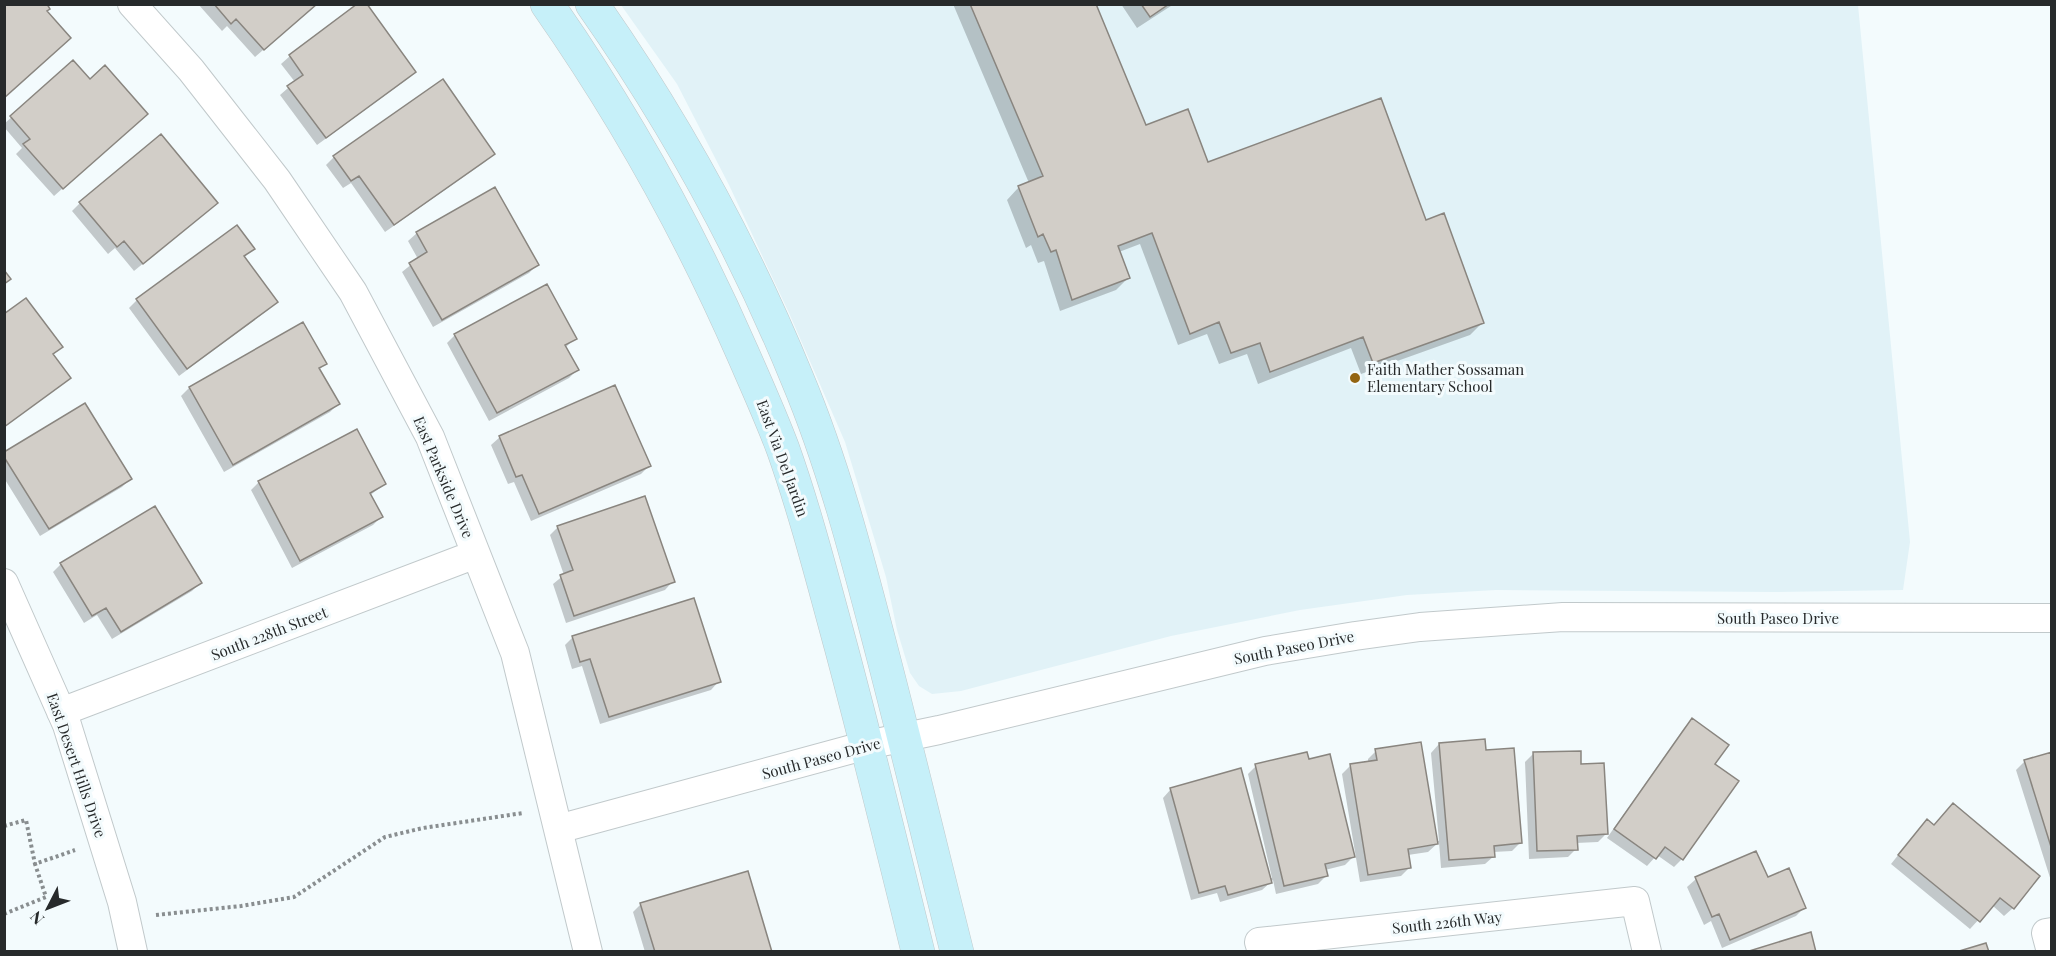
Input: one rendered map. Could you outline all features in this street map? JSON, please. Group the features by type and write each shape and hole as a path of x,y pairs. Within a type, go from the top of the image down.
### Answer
{"street":[{"name":"East Parkside Drive","path":"132,4 191,70 277,180 352,292 430,437 515,653 588,951"},
{"name":"East Via Del Jardin","path":"548,4 635,138 676,211 723,307 786,459 827,595 918,951"},
{"path":"592,4 624,50 682,144 725,223 798,379 852,537 957,951"},
{"name":"South 228th Street","path":"61,712 476,554"},
{"name":"East Desert Hills Drive","path":"4,583 61,712 103,841 133,951"},
{"name":"South Paseo Drive","path":"556,820 1265,651 1331,639 1420,627 1563,617 2052,618"},
{"name":"South 226th Way","path":"1260,947 1635,901 1647,951"}],"path":[{"path":"126,921 294,897 385,837 423,828 518,813 556,820"},
{"path":"4,826 26,820 35,864 46,897 4,914"},
{"path":"35,864 103,841"}],"shaded area":[{"name":"Faith Mather Sossaman Elementary School","path":"621,5 1858,5 1910,542 1903,590 1774,592 1496,590 1407,595 1300,610 1171,636 961,691 932,694 919,686 910,673 897,630 886,577 845,442 789,313 729,185 677,84"}],"building":[{"path":"4,4 47,4 50,9 47,11 71,38 4,98"},
{"path":"214,4 317,4 264,50 236,19 231,24"},
{"path":"357,4 367,4 416,72 326,138 287,86 303,75 289,55"},
{"path":"970,4 1096,4 1146,125 1188,109 1208,162 1381,98 1426,220 1444,213 1484,323 1373,363 1363,337 1270,372 1260,343 1231,353 1219,322 1190,334 1152,233 1118,246 1130,278 1072,300 1056,250 1051,252 1043,234 1038,237 1018,186 1043,176"},
{"path":"1141,4 1169,4 1150,17"},
{"path":"73,60 90,79 105,65 148,114 63,189 23,144 30,139 10,116"},
{"path":"443,79 495,154 394,225 359,176 351,181 333,156"},
{"path":"161,134 218,203 143,264 124,241 117,247 79,202"},
{"path":"495,187 539,265 442,320 409,263 427,252 416,232"},
{"path":"237,225 255,249 244,256 278,302 187,369 136,299"},
{"path":"4,270 11,279 4,284"},
{"path":"547,284 577,339 565,345 579,370 497,413 454,334"},
{"path":"26,298 63,347 53,354 71,378 4,427 4,314"},
{"path":"303,322 327,364 319,368 340,404 233,465 189,387"},
{"path":"615,385 651,466 539,514 522,475 516,477 499,436"},
{"path":"85,403 132,479 49,529 4,457 4,452"},
{"path":"357,429 386,484 370,493 383,517 300,561 258,481"},
{"path":"645,496 675,582 574,616 560,575 573,570 557,526"},
{"path":"155,506 202,583 121,632 106,608 92,616 60,563"},
{"path":"694,598 721,682 609,717 590,659 580,662 572,636"},
{"path":"1692,718 1729,745 1715,764 1739,781 1683,860 1665,847 1656,859 1614,829"},
{"path":"1485,739 1486,750 1514,748 1522,843 1494,846 1495,857 1449,860 1439,743"},
{"path":"1421,742 1438,844 1408,849 1411,868 1368,875 1350,764 1377,760 1375,749"},
{"path":"1581,751 1581,764 1604,763 1608,834 1577,836 1578,850 1537,851 1533,752"},
{"path":"1307,752 1309,759 1330,754 1355,857 1325,864 1328,876 1284,886 1255,764"},
{"path":"2052,752 2052,850 2024,760"},
{"path":"1241,768 1272,883 1228,895 1225,886 1199,893 1170,788"},
{"path":"1953,803 2040,876 2014,909 2000,898 1980,922 1898,855 1927,819 1934,825"},
{"path":"1756,851 1768,877 1789,868 1806,908 1730,940 1719,914 1712,917 1695,877"},
{"path":"748,871 772,952 655,952 640,903"},
{"path":"1811,932 1816,952 1746,952"},
{"path":"1986,943 1989,952 1956,952"}],"place":[{"name":"Faith Mather Sossaman Elementary School","path":"1355,378"}]}
